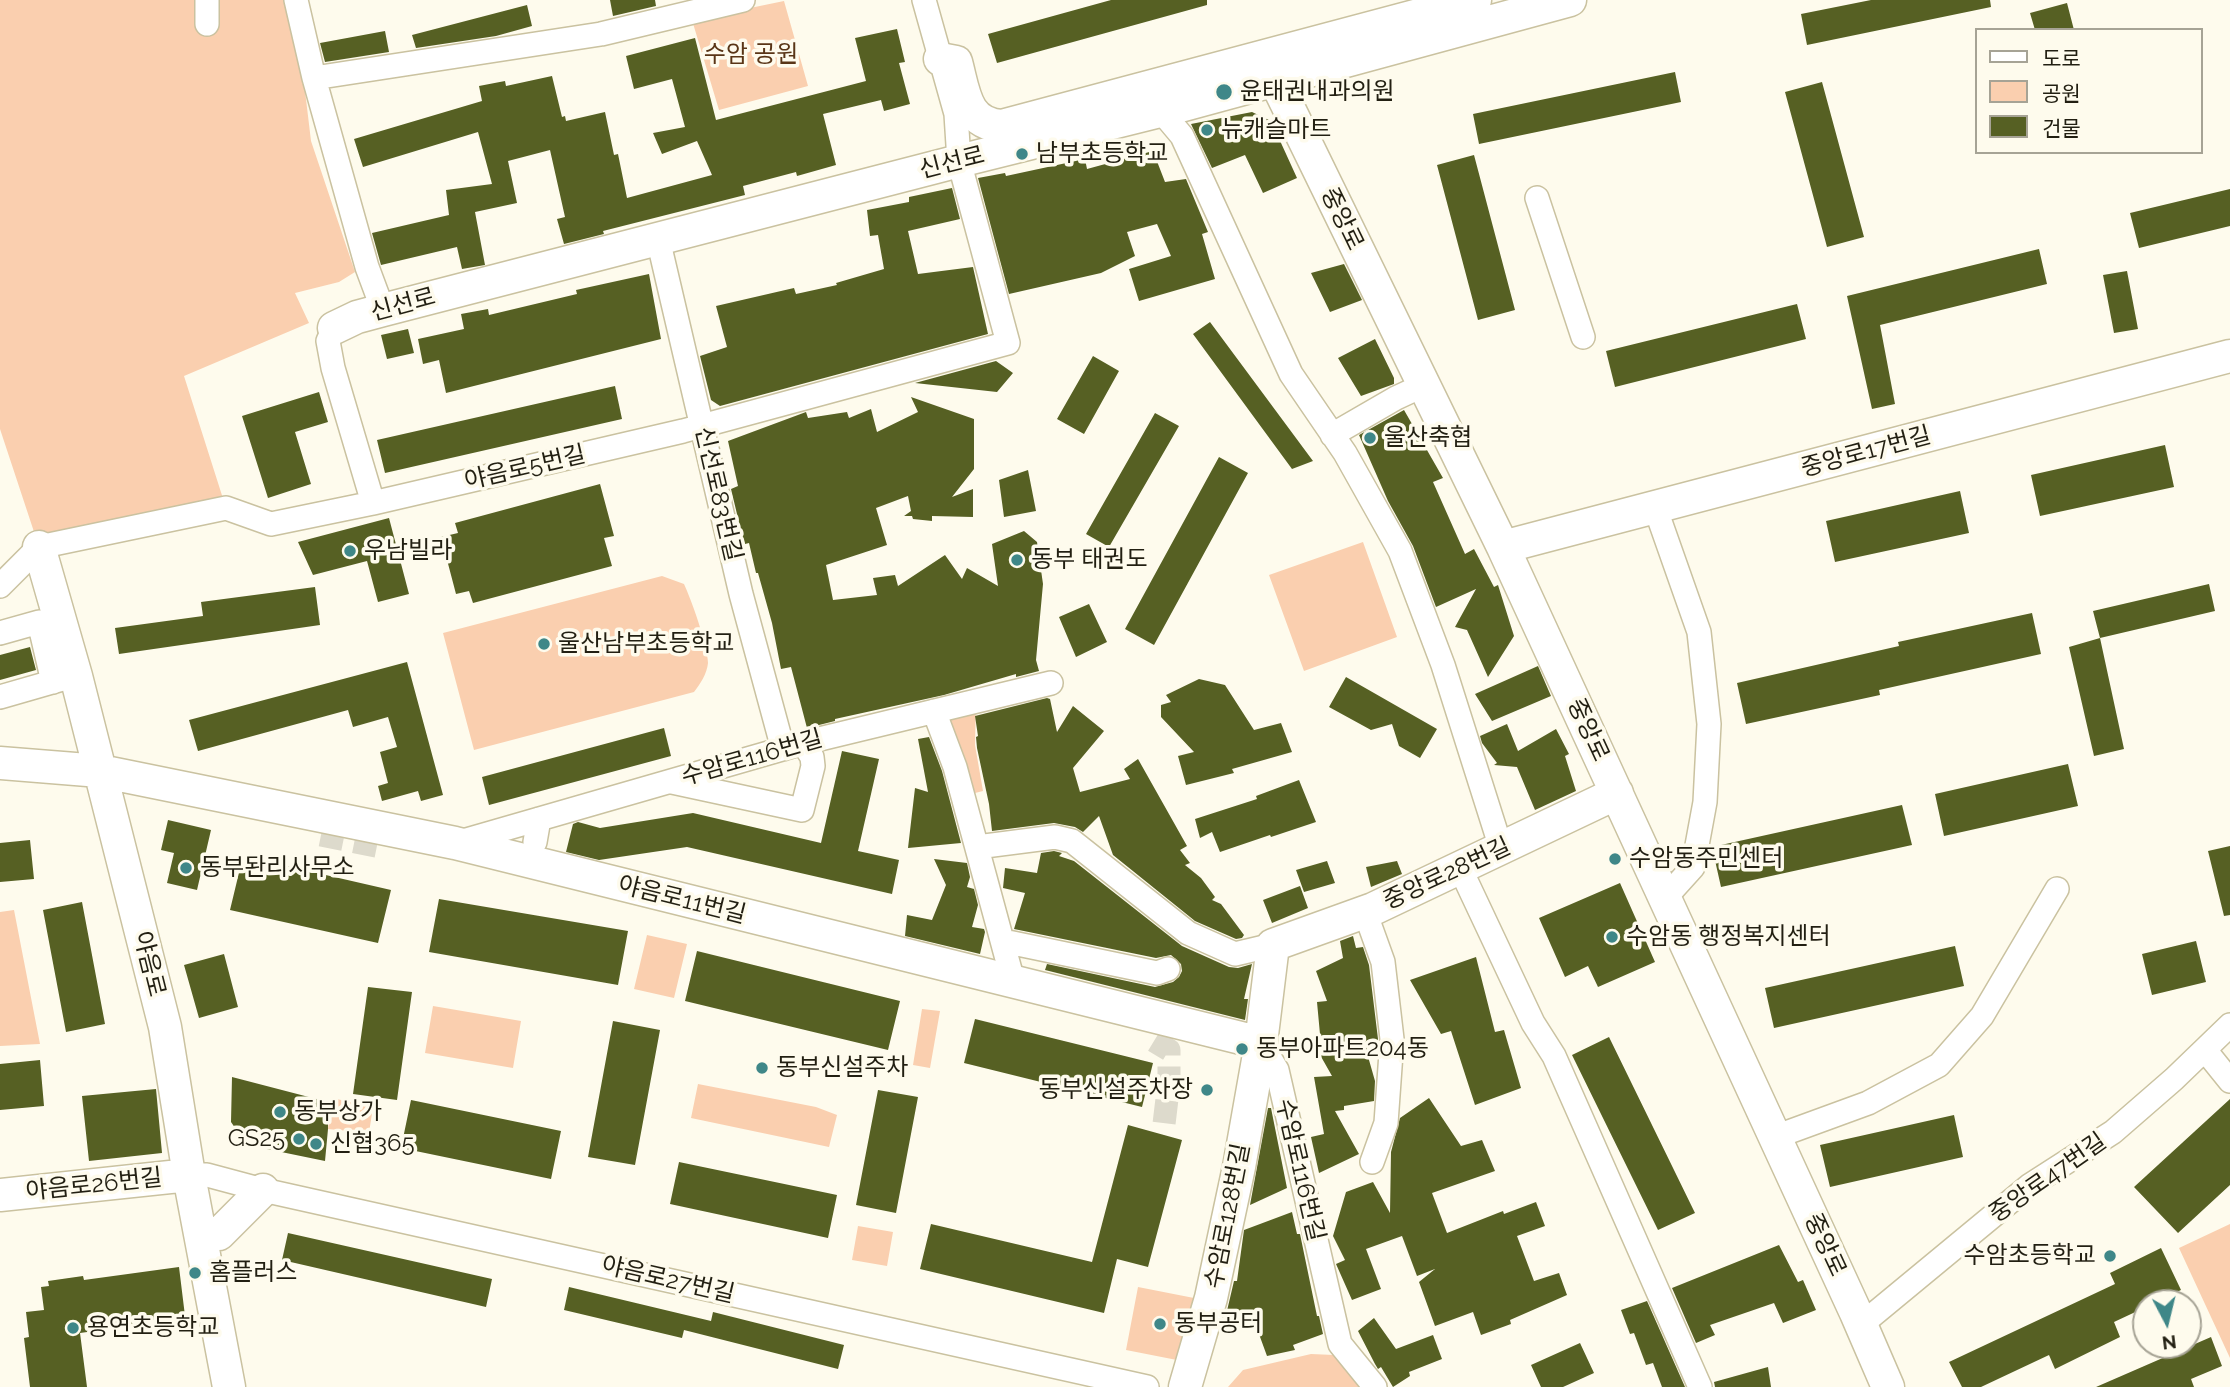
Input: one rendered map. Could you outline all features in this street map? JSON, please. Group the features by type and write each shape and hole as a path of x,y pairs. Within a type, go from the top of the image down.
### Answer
{"street":[{"path":"296,0 314,78 367,267 383,310"},
{"path":"314,78 601,34 743,0"},
{"path":"924,0 956,114 959,161"},
{"name":"신선로","path":"334,328 357,317 383,310 1161,111 1269,68 1475,0"},
{"name":"신선로","path":"940,59 956,62 968,105 978,119 990,126 1002,127 1570,0"},
{"name":"중앙로","path":"1269,68 1503,547 1862,1324 1888,1387"},
{"path":"1161,111 1182,136 1291,374 1345,453 1400,551 1443,665 1501,848"},
{"path":"959,161 1010,124"},
{"name":"야음로5번길","path":"39,547 226,508 271,524 373,503 703,426 1008,342 959,161"},
{"path":"1537,198 1583,337"},
{"name":"신선로83번길","path":"658,239 756,654 793,746 812,757 813,766 802,810 708,779"},
{"path":"334,328 328,341 333,368 373,503"},
{"name":"중앙로17번길","path":"1503,547 2230,356"},
{"path":"1332,435 1424,385"},
{"path":"1655,507 1699,632 1710,724 1704,802 1693,867 1665,898"},
{"path":"1,581 39,547"},
{"name":"야음로","path":"39,547 64,679 108,773 181,1029 198,1175 229,1387"},
{"path":"0,633 39,622 64,679 0,697"},
{"name":"수암로116번길","path":"455,843 537,830 668,782 708,779 793,746 1051,683"},
{"path":"934,711 955,767 1013,981"},
{"name":"야음로11번길","path":"0,763 108,773 455,843 1261,1042"},
{"name":"야음로","path":"108,773 198,1175 219,1234 250,1387"},
{"name":"중앙로28번길","path":"1273,945 1365,912 1617,793"},
{"path":"977,847 1055,837 1072,841 1188,933 1235,954 1273,945 1261,1042"},
{"path":"1460,868 1533,1023 1555,1056 1700,1387"},
{"path":"1775,1136 1868,1104 1939,1065 1982,1016 2057,889"},
{"path":"1365,912 1383,962 1392,1039 1387,1123 1372,1162"},
{"path":"1003,941 1157,973 1168,969"},
{"name":"중앙로47번길","path":"1862,1324 2029,1186 2113,1132 2230,1025"},
{"name":"수암로116번길","path":"1261,1042 1277,1070 1340,1344 1375,1387"},
{"name":"수암로128번길","path":"1185,1387 1213,1289 1239,1167 1261,1042"},
{"path":"2205,1050 2230,1080"},
{"name":"야음로27번길","path":"198,1175 1147,1387"},
{"name":"야음로26번길","path":"0,1195 198,1175"},
{"path":"219,1234 263,1190"}],"green space":[{"path":"0,0 291,0 297,24 311,141 355,272 339,282 295,293 309,323 184,376 226,508 39,547 0,429"},
{"name":"수암 공원","path":"784,1 808,86 719,110 692,20"},
{"path":"1363,542 1397,637 1304,671 1269,575"},
{"path":"662,576 684,584 702,634 708,663 705,675 694,692 474,750 443,633"},
{"path":"976,701 975,745 983,791 963,796 934,711"},
{"path":"14,910 40,1044 0,1046 0,912"},
{"path":"647,935 687,944 674,998 634,989"},
{"path":"433,1006 521,1021 513,1068 425,1053"},
{"path":"922,1009 940,1011 930,1068 913,1065"},
{"path":"698,1084 816,1107 837,1115 829,1147 691,1118"},
{"path":"332,1098 373,1107 369,1133 328,1129"},
{"path":"2230,1224 2230,1358 2202,1298 2202,1289 2198,1289 2179,1248"},
{"path":"858,1226 893,1232 887,1266 852,1260"},
{"name":"동부공터","path":"1138,1287 1194,1298 1182,1361 1126,1350"},
{"path":"1311,1354 1334,1355 1363,1387 1228,1387 1243,1370"}],"building":[{"path":"610,0 655,0 656,6 613,16"},
{"path":"1111,0 1207,0 1207,5 997,63 988,34"},
{"path":"1871,0 1990,0 1991,7 1807,45 1801,14"},
{"path":"2067,3 2073,28 2034,28 2030,13"},
{"path":"527,5 532,26 496,36 416,48 412,35"},
{"path":"897,29 905,62 899,63 910,104 884,111 881,100 823,114 836,165 797,176 796,172 743,186 745,195 603,231 604,234 564,244 557,219 565,217 550,150 508,161 517,203 475,212 485,265 462,269 457,247 381,265 372,233 449,215 446,190 492,184 478,132 363,167 354,139 482,101 479,86 505,81 506,86 552,76 562,117 565,116 566,121 605,112 614,155 618,154 627,198 712,175 697,141 662,154 653,133 685,127 672,79 634,89 626,56 695,38 716,120 866,81 855,38"},
{"path":"385,31 389,52 325,62 320,43"},
{"path":"1675,72 1681,102 1479,144 1473,114"},
{"path":"1822,82 1864,237 1827,247 1785,92"},
{"path":"1252,112 1271,121 1297,178 1263,193 1245,155 1212,168 1191,124"},
{"path":"1153,151 1165,182 1186,179 1208,232 1202,234 1215,279 1139,301 1129,269 1171,256 1157,224 1127,232 1135,256 1101,273 1009,294 978,178 1005,173 1006,176 1085,159 1087,169"},
{"path":"1474,155 1515,310 1478,320 1437,165"},
{"path":"952,188 960,219 908,231 918,274 973,267 988,334 720,406 711,400 700,356 727,347 716,306 794,288 796,294 837,285 836,283 884,269 878,235 870,236 867,210 909,202 909,197"},
{"path":"2230,189 2230,226 2139,248 2130,213"},
{"path":"2039,249 2047,284 1880,325 1895,404 1872,409 1847,296"},
{"path":"1344,264 1362,300 1330,312 1311,273"},
{"path":"2127,271 2138,329 2114,333 2103,275"},
{"path":"649,274 661,339 446,393 439,360 423,364 418,339 464,329 461,314 488,309 489,315 577,294 576,290"},
{"path":"1797,304 1806,339 1615,387 1606,351"},
{"path":"1210,322 1313,461 1292,469 1193,334"},
{"path":"408,329 414,353 387,359 381,335"},
{"path":"1375,339 1394,378 1394,384 1361,396 1338,358"},
{"path":"1093,356 1119,371 1084,434 1057,419"},
{"path":"996,361 1013,373 997,392 915,383"},
{"path":"615,386 622,419 385,473 377,440"},
{"path":"319,392 328,422 295,432 311,484 268,498 242,416"},
{"path":"911,397 974,419 974,469 952,497 973,489 973,517 932,516 932,521 913,519 912,516 904,516 911,511 908,496 876,508 887,545 826,565 833,600 877,595 873,578 895,575 898,586 945,555 962,579 967,568 998,586 992,544 1024,531 1037,542 1043,584 1036,660 1039,671 1016,677 1016,674 944,695 835,719 807,728 791,667 781,669 758,573 749,543 745,544 742,535 731,489 738,486 728,441 806,412 808,418 847,412 849,418 871,409 877,432 918,412"},
{"path":"1404,410 1443,478 1433,482 1465,554 1474,549 1494,587 1498,585 1514,636 1488,677 1467,630 1455,627 1476,589 1436,607 1413,546 1388,501 1359,435"},
{"path":"1155,413 1179,426 1109,547 1086,534"},
{"path":"2165,445 2174,487 2040,516 2031,475"},
{"path":"1219,457 1248,473 1154,645 1125,629"},
{"path":"1028,470 1036,511 1004,517 999,480"},
{"path":"600,484 614,536 604,538 612,566 473,603 469,591 456,594 441,537 458,533 455,523"},
{"path":"1960,491 1969,533 1835,562 1826,521"},
{"name":"우남빌라","path":"389,518 409,594 378,602 367,561 313,575 298,542"},
{"path":"2209,584 2215,611 2100,638 2093,611"},
{"path":"315,587 320,625 119,654 115,628 203,616 201,602"},
{"path":"1089,604 1107,642 1076,657 1059,617"},
{"path":"2032,613 2041,654 1879,690 1880,695 1746,724 1737,683 1899,646 1898,642"},
{"path":"2100,638 2124,749 2094,756 2069,647"},
{"path":"30,647 36,670 0,680 0,655"},
{"path":"407,662 443,795 421,801 418,791 382,801 378,786 388,783 380,752 397,747 388,717 353,727 348,710 198,751 189,720"},
{"path":"1538,666 1551,696 1492,721 1475,694"},
{"path":"1346,677 1437,729 1420,758 1399,746 1392,724 1371,730 1329,707"},
{"path":"1199,679 1225,685 1254,730 1281,723 1292,752 1232,769 1234,773 1186,785 1178,756 1194,752 1161,717 1161,705 1171,702 1166,695"},
{"path":"1050,699 1057,732 1073,706 1104,731 1073,768 1080,792 1130,779 1124,769 1138,759 1187,846 1180,850 1190,863 1185,865 1201,878 1215,897 1212,900 1221,904 1244,935 1242,938 1236,939 1195,921 1113,855 1099,816 1083,832 1075,827 1054,823 992,831 977,748 975,716"},
{"path":"1507,724 1518,751 1556,729 1569,754 1565,756 1576,791 1535,810 1517,767 1494,765 1497,763 1482,743 1480,736"},
{"path":"664,728 671,756 489,805 482,777"},
{"path":"929,737 942,771 961,843 908,848 915,788 928,792 918,739"},
{"path":"842,751 879,759 858,851 899,860 892,894 687,847 599,860 566,852 573,824 578,822 600,828 693,813 821,843"},
{"path":"2068,764 2078,806 1944,836 1935,794"},
{"path":"1299,780 1316,822 1220,852 1212,832 1200,838 1195,819 1257,799 1256,796"},
{"path":"1902,805 1912,845 1721,887 1712,847"},
{"name":"동부돤리사무소","path":"168,820 211,830 197,890 167,883 174,853 161,850"},
{"path":"30,840 34,879 0,882 0,843"},
{"path":"2230,846 2230,915 2224,916 2208,851"},
{"path":"1041,853 1062,853 1059,856 1074,861 1182,946 1229,967 1238,968 1252,964 1244,999 1248,999 1245,1020 1045,970 1047,964 1155,987 1173,982 1182,971 1181,964 1171,955 1156,958 1014,929 1025,893 1003,888 1005,868 1037,873"},
{"path":"243,856 391,890 378,943 230,910"},
{"path":"934,859 967,863 970,877 967,887 974,889 978,905 972,927 984,929 985,932 980,954 905,936 907,915 932,920 946,885"},
{"path":"1327,861 1335,883 1304,892 1296,870"},
{"path":"1397,861 1402,874 1371,887 1366,867"},
{"path":"1620,883 1655,962 1598,987 1588,966 1565,977 1539,918"},
{"path":"1300,886 1308,908 1272,923 1263,900"},
{"path":"439,899 628,931 618,985 429,952"},
{"path":"82,902 105,1024 66,1032 43,910"},
{"path":"1353,936 1356,948 1363,947 1369,965 1378,1039 1377,1052 1367,1053 1375,1081 1374,1101 1344,1106 1344,1110 1335,1111 1359,1154 1319,1173 1311,1137 1324,1134 1314,1077 1332,1076 1315,1046 1321,1045 1317,1002 1327,1001 1316,971 1343,958 1340,941"},
{"path":"2196,941 2206,982 2152,995 2142,954"},
{"path":"1955,946 1964,986 1774,1028 1765,988"},
{"path":"697,951 900,1001 888,1050 685,1001"},
{"path":"224,954 238,1007 199,1018 184,965"},
{"path":"1476,957 1495,1032 1504,1030 1521,1088 1475,1105 1451,1031 1441,1034 1410,980"},
{"path":"368,987 412,992 397,1100 353,1094"},
{"path":"975,1019 1153,1063 1142,1107 964,1063"},
{"path":"613,1021 660,1030 635,1165 588,1157"},
{"path":"1609,1037 1695,1213 1658,1230 1572,1055"},
{"path":"40,1060 44,1106 0,1110 0,1064"},
{"name":"동부상가","path":"232,1077 328,1102 325,1161 252,1146 242,1138 231,1122"},
{"path":"156,1089 162,1153 89,1161 82,1096"},
{"path":"878,1090 918,1097 896,1213 856,1205"},
{"path":"1429,1098 1461,1146 1482,1140 1495,1171 1432,1193 1447,1233 1503,1211 1504,1214 1536,1202 1545,1226 1517,1236 1534,1281 1559,1273 1567,1295 1510,1320 1511,1324 1481,1335 1473,1312 1435,1326 1419,1282 1435,1269 1417,1276 1402,1236 1366,1249 1381,1289 1352,1300 1336,1264 1345,1260 1333,1236 1346,1192 1373,1182 1390,1213 1391,1152 1400,1118"},
{"path":"2230,1099 2230,1185 2178,1233 2134,1187"},
{"path":"411,1100 561,1131 551,1179 401,1148"},
{"path":"1268,1108 1271,1108 1287,1188 1250,1205"},
{"path":"1954,1115 1963,1157 1830,1187 1820,1145"},
{"path":"1128,1125 1182,1140 1148,1267 1117,1259 1104,1313 920,1269 931,1224 1092,1262"},
{"path":"679,1162 837,1195 828,1238 670,1204"},
{"path":"1292,1212 1297,1234 1300,1234 1323,1334 1293,1345 1295,1350 1267,1356 1252,1315 1226,1315 1234,1281 1237,1281 1244,1230"},
{"path":"288,1233 492,1279 486,1307 282,1260"},
{"path":"1779,1245 1798,1282 1803,1280 1816,1310 1783,1323 1774,1303 1710,1325 1715,1335 1696,1343 1672,1288"},
{"path":"2161,1248 2181,1289 2132,1289 2132,1314 2114,1322 2120,1337 2055,1369 2049,1355 1981,1387 1962,1387 1949,1362 2115,1284 2110,1273"},
{"name":"용연초등학교","path":"179,1267 185,1316 80,1333 87,1387 30,1387 24,1338 29,1337 26,1312 44,1310 41,1287 49,1286 48,1281 83,1276 84,1280"},
{"path":"569,1287 711,1321 713,1312 844,1345 838,1369 684,1330 682,1338 564,1310"},
{"path":"1647,1301 1685,1387 1662,1387 1653,1363 1646,1365 1634,1333 1630,1334 1621,1310"},
{"path":"1374,1318 1396,1349 1433,1335 1442,1359 1409,1372 1410,1376 1393,1387 1381,1367 1378,1369 1358,1331"},
{"path":"2211,1337 2222,1366 2191,1379 2194,1387 2096,1387 2160,1359 2202,1359 2202,1341"},
{"path":"1580,1343 1594,1373 1563,1387 1541,1387 1531,1365"},
{"path":"1768,1367 1771,1387 1715,1387 1714,1382"}],"tunnel":[{"path":"321,835 386,848"},
{"path":"1154,1041 1169,1050 1169,1082 1164,1124"}],"place":[{"name":"윤태권내과의원","path":"1224,92"},
{"name":"뉴캐슬마트","path":"1207,130"},
{"name":"남부초등학교","path":"1022,154"},
{"name":"울산축협","path":"1370,438"},
{"name":"우남빌라","path":"350,551"},
{"name":"동부 태권도","path":"1017,560"},
{"name":"울산남부초등학교","path":"544,644"},
{"name":"수암동주민센터","path":"1615,859"},
{"name":"동부돤리사무소","path":"186,868"},
{"name":"수암동 행정복지센터","path":"1612,937"},
{"name":"동부아파트204동","path":"1242,1049"},
{"name":"동부신설주차","path":"762,1068"},
{"name":"동부신설주차장","path":"1207,1090"},
{"name":"동부상가","path":"280,1112"},
{"name":"GS25","path":"299,1139"},
{"name":"신협365","path":"316,1144"},
{"name":"수암초등학교","path":"2110,1256"},
{"name":"홈플러스","path":"195,1273"},
{"name":"동부공터","path":"1160,1324"},
{"name":"용연초등학교","path":"73,1328"}]}
